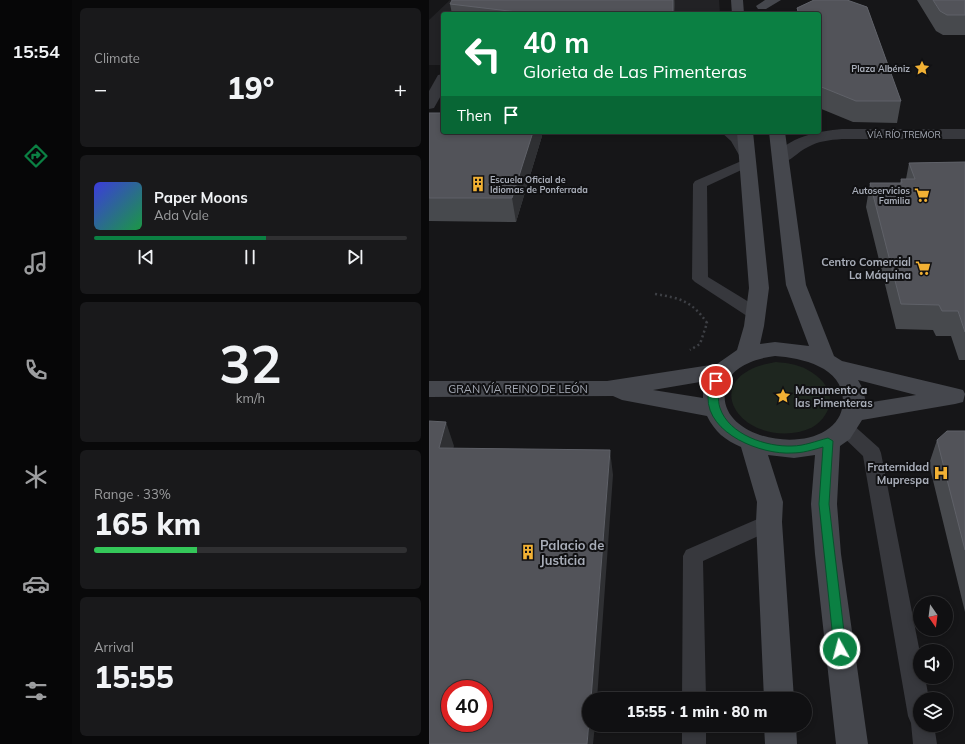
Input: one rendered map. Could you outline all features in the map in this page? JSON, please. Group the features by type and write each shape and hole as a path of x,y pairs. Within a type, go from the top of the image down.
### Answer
{"street":[{"path":"737,0 738,12"},
{"path":"762,7 775,0"},
{"path":"431,113 441,84"},
{"name":"VÍA RÍO TREMOR","path":"821,130 842,134"},
{"path":"732,134 738,138 746,157"},
{"path":"745,134 759,288 756,314 747,354"},
{"path":"777,134 796,285 830,363 844,376 853,392 842,427 824,504 828,554 852,744"},
{"name":"VÍA RÍO TREMOR","path":"780,159 801,144 820,136 842,134 965,134"},
{"path":"775,349 796,350 830,363 960,397 842,427 803,449 791,450 765,447 752,443 730,429 715,409 713,397 716,381 723,371 747,354 775,349"},
{"name":"GRAN VÍA REINO DE LEÓN","path":"429,389 607,389 723,371"},
{"name":"GRAN VÍA REINO DE LEÓN","path":"607,389 715,409"},
{"path":"752,443 770,502 769,522 779,692"},
{"path":"780,732 781,744"}],"lane":[{"path":"746,157 700,184 700,279 756,314"},
{"path":"842,427 872,453 916,692"},
{"path":"694,692 693,556 769,522"},
{"path":"694,732 694,744"},
{"path":"923,732 925,744"}],"path":[{"path":"655,294 680,298 699,309 707,323 700,344 687,351"}],"shaded area":[{"path":"450,0 719,0 720,12 441,12 441,65 429,65 429,20"},
{"path":"776,362 787,363 806,369 814,374 826,386 830,401 828,409 817,424 802,431 792,433 771,432 754,426 741,416 733,404 732,391 738,379 752,369"}],"building":[{"path":"452,0 673,0 673,12 517,12 450,4"},
{"path":"814,0 847,0 867,7 901,101 856,101 821,87 821,12 798,12 797,8"},
{"path":"933,0 965,0 965,15 947,15 940,11"},
{"name":"Escuela Oficial de Idiomas de Ponferrada","path":"429,113 441,113 441,134 532,134 512,198 429,198"},
{"name":"Centro Comercial La Máquina","path":"965,162 965,332 958,311 942,311 939,305 901,304 870,183 902,183 901,179 915,179 909,163"},
{"name":"Palacio de Justicia","path":"429,421 446,422 439,448 610,450 592,692 582,692 582,732 588,732 587,744 429,744"},
{"path":"947,431 965,431 965,550 937,440"}],"place":[{"name":"Plaza Albéniz","path":"922,68"},
{"name":"Escuela Oficial de Idiomas de Ponferrada","path":"478,184"},
{"name":"Autoservicios Familia","path":"922,195"},
{"name":"Centro Comercial La Máquina","path":"923,268"},
{"name":"Monumento a las Pimenteras","path":"783,396"},
{"name":"Fraternidad Muprespa","path":"941,473"},
{"name":"Palacio de Justicia","path":"528,552"}],"route":[{"path":"716,381 713,397 715,409 724,423 740,437 765,447 791,450 803,449 828,441 824,504 828,554 840,649"}]}
